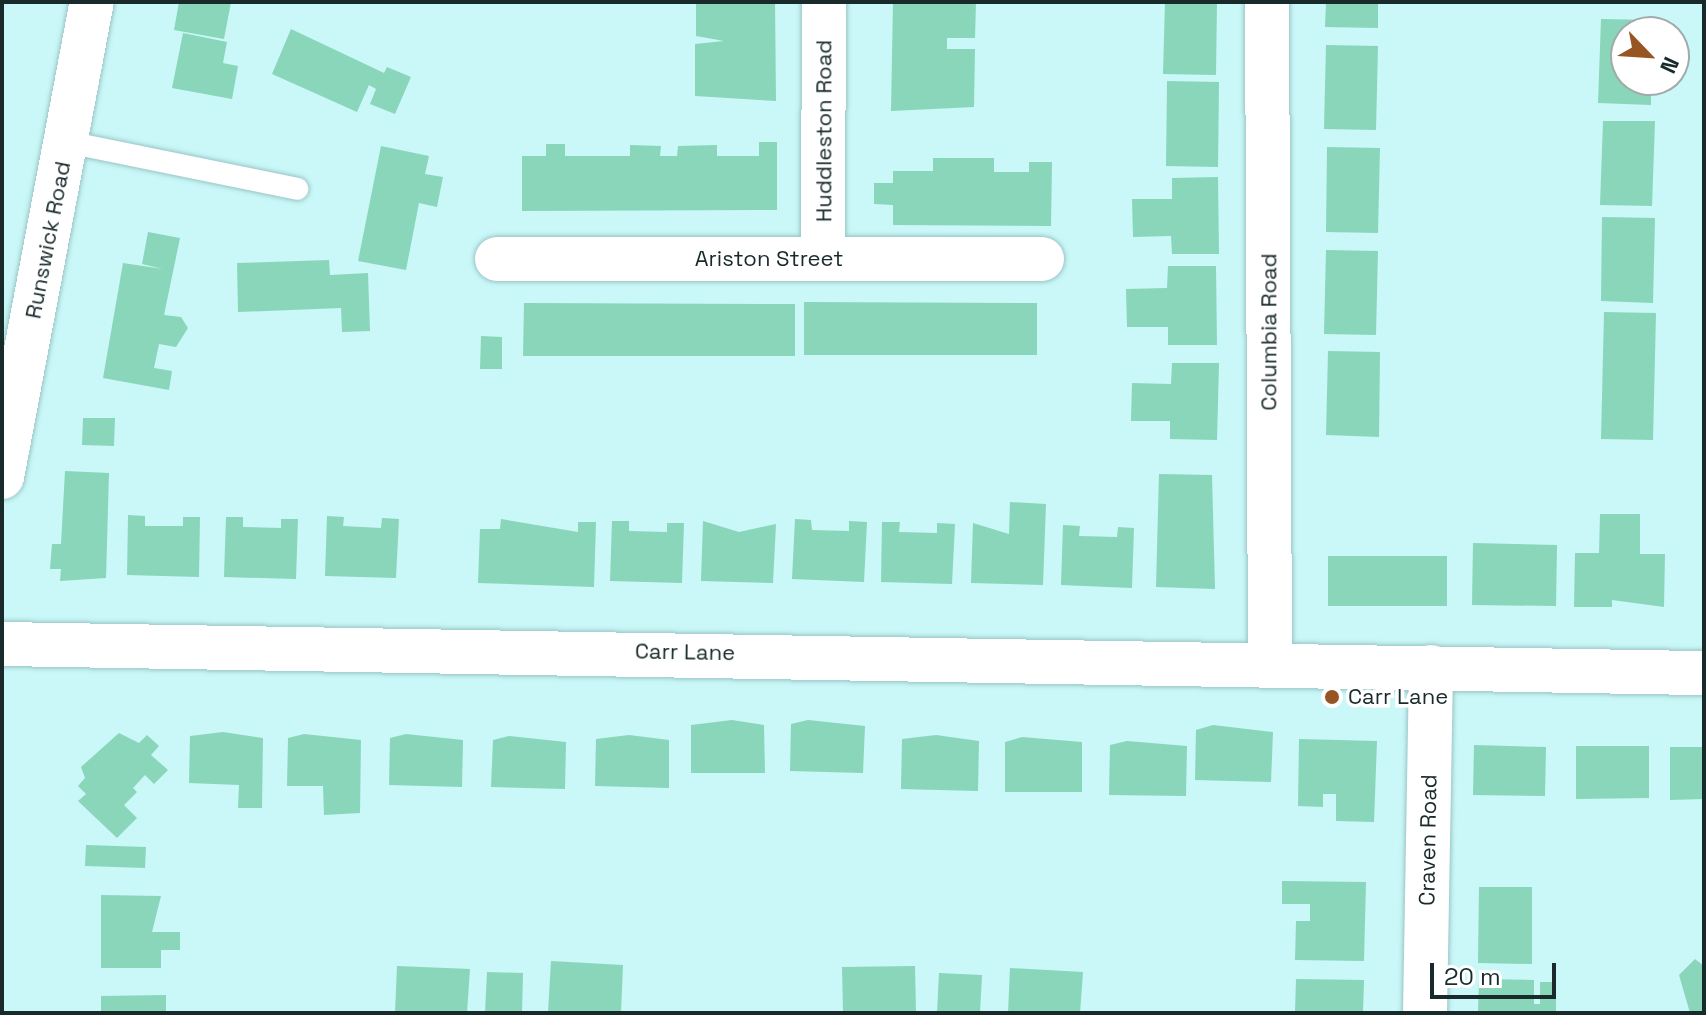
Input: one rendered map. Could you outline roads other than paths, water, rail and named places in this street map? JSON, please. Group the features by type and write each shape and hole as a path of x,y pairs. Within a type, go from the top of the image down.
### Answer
{"street":[{"name":"Runswick Road","path":"2,477 92,2"},
{"name":"Huddleston Road","path":"823,259 824,2"},
{"name":"Columbia Road","path":"1267,2 1270,662"},
{"name":"Ariston Street","path":"497,259 1042,259"},
{"name":"Carr Lane","path":"2,644 1270,662 1704,673"},
{"name":"Craven Road","path":"1425,1013 1431,667"}],"lane":[{"path":"67,142 297,189"}],"place":[{"name":"Carr Lane","path":"1332,697"}]}
